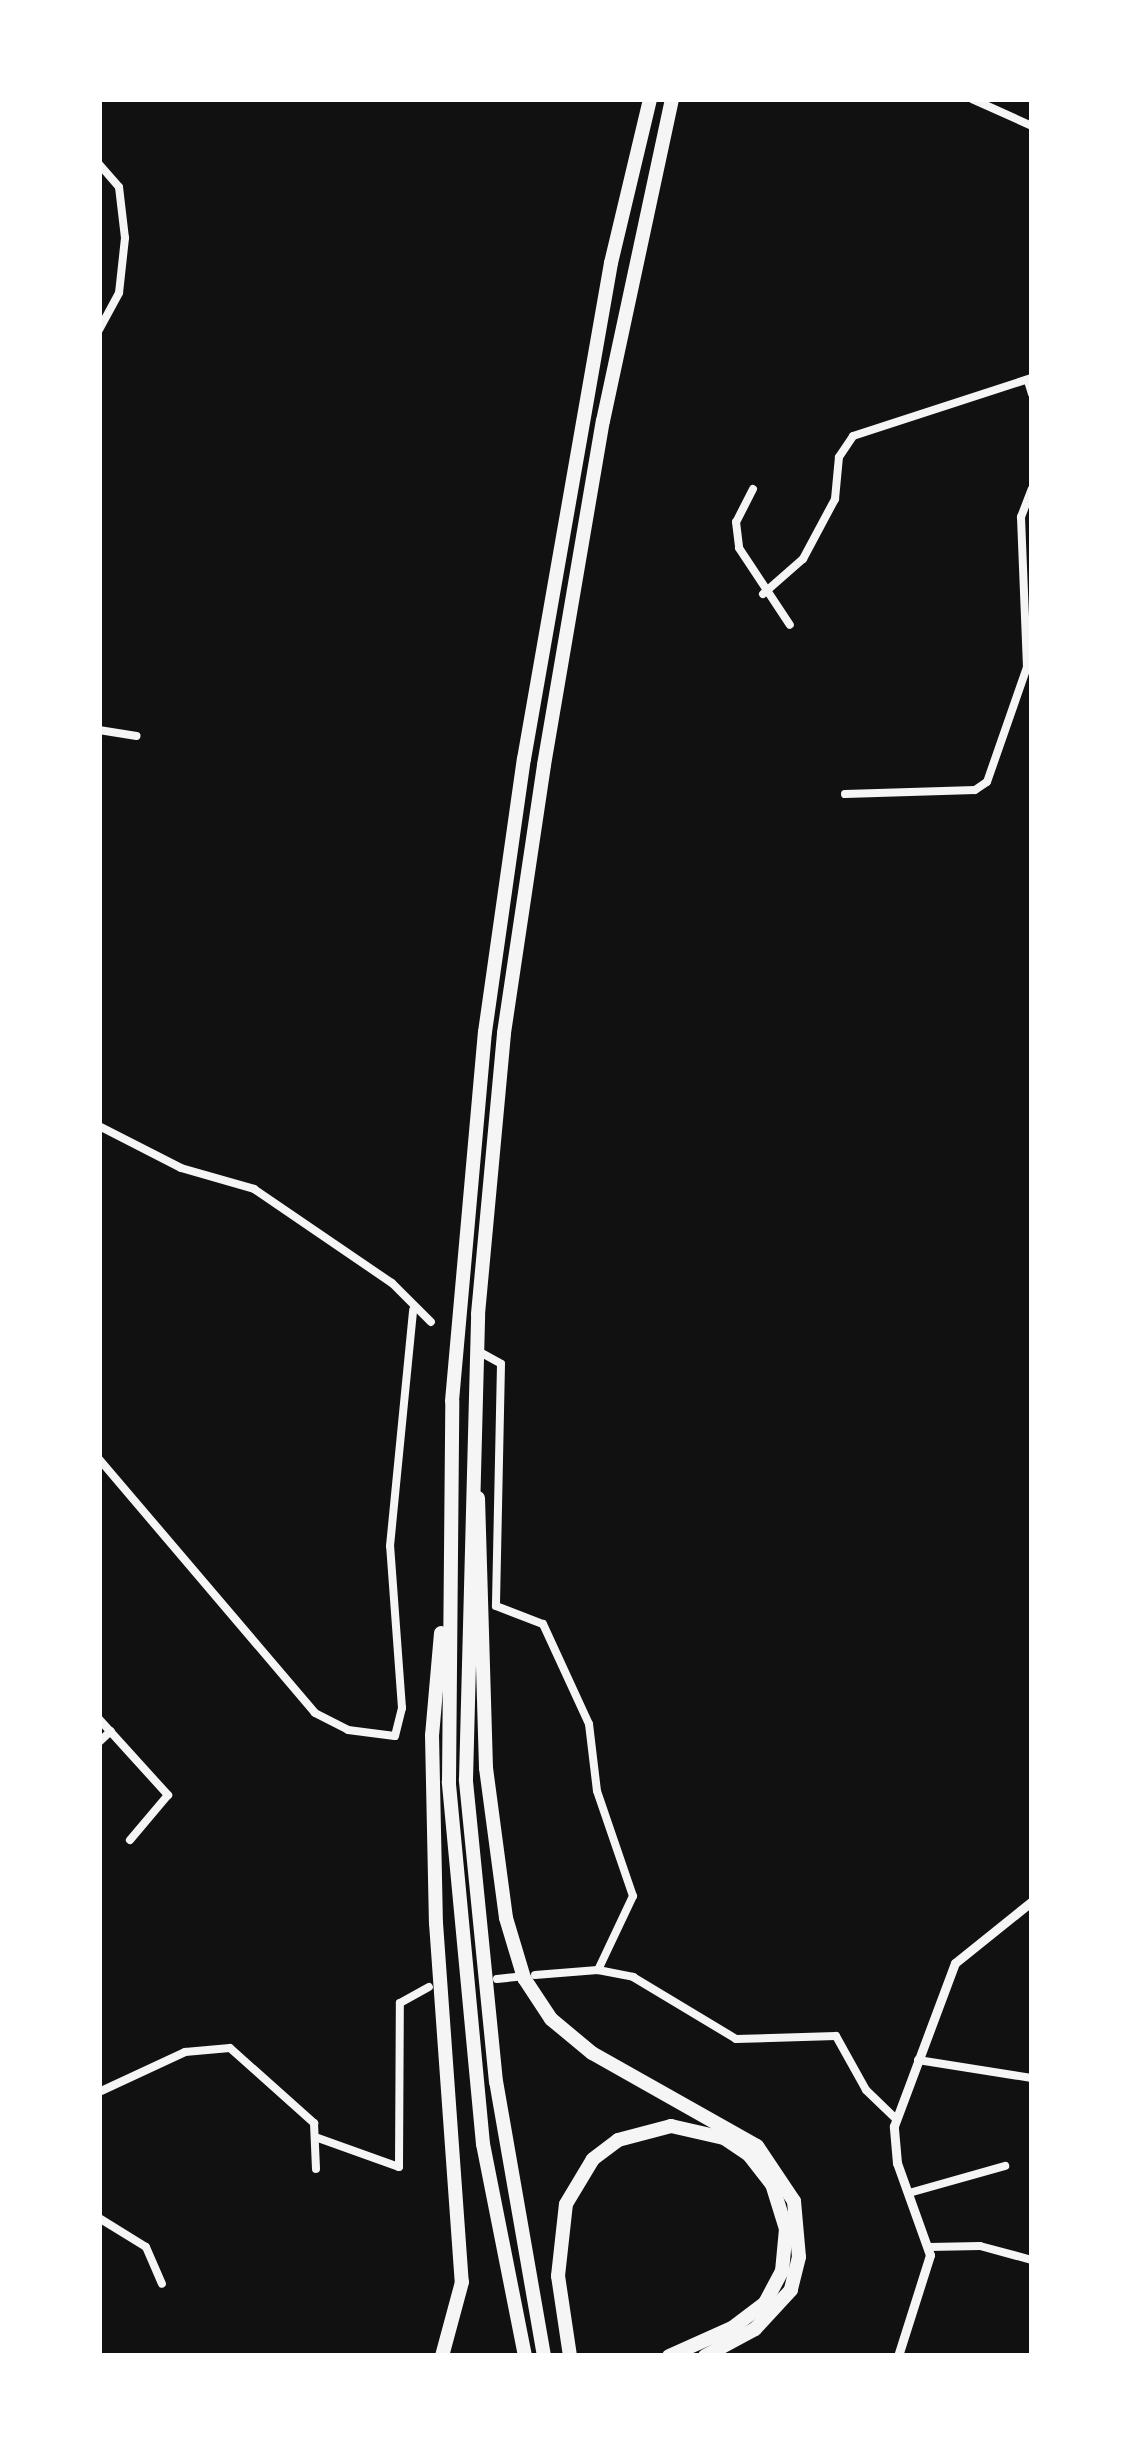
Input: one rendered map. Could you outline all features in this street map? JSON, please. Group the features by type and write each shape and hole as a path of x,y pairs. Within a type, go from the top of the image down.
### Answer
{"highway":[{"path":"525,2356 470,2036 448,1782 452,1401 488,1010 581,422 650,99"},
{"path":"544,2356 496,2082 466,1780 472,1436 507,1010 603,421 672,99"},
{"path":"472,1436 484,1559 486,1768 506,1918 524,1978 551,2019 592,2054 757,2146 794,2201 799,2257 791,2290 755,2329 705,2356"},
{"path":"442,2356 462,2282 432,1757 448,1575"},
{"path":"570,2356 558,2276 566,2204 593,2159 618,2140 671,2126 724,2138 749,2155 772,2184 786,2230 782,2271 765,2303 732,2328 669,2356"}],"street":[{"path":"972,99 1032,126"},
{"path":"99,164 119,188 125,238 119,293 99,330"},
{"path":"763,594 803,559 835,499 839,457 853,436 1030,380 1032,394"},
{"path":"753,488 736,535 763,594 790,625"},
{"path":"845,794 975,790 987,782 1027,667 1021,517 1032,489"},
{"path":"99,730 137,736"},
{"path":"99,1126 182,1168 254,1189 392,1283 413,1310 430,1322"},
{"path":"99,1459 315,1713 348,1730 395,1736 402,1708 390,1546 413,1310"},
{"path":"476,1350 501,1364 496,1606 543,1624 589,1724 597,1791 633,1896 598,1970"},
{"path":"99,1719 168,1795 130,1840"},
{"path":"99,1742 111,1731"},
{"path":"898,2356 929,2272 929,2247 892,2145 896,2119 955,1963 1032,1901"},
{"path":"535,1975 598,1970 656,1986 736,2038 836,2036 866,2090 896,2119"},
{"path":"497,1979 516,1977"},
{"path":"318,2138 399,2167 400,2002 429,1987"},
{"path":"99,2092 185,2052 230,2048 314,2123 316,2169"},
{"path":"917,2060 1032,2078"},
{"path":"909,2193 1005,2166"},
{"path":"99,2218 146,2247 162,2284"},
{"path":"929,2247 980,2246 1032,2260"}]}
